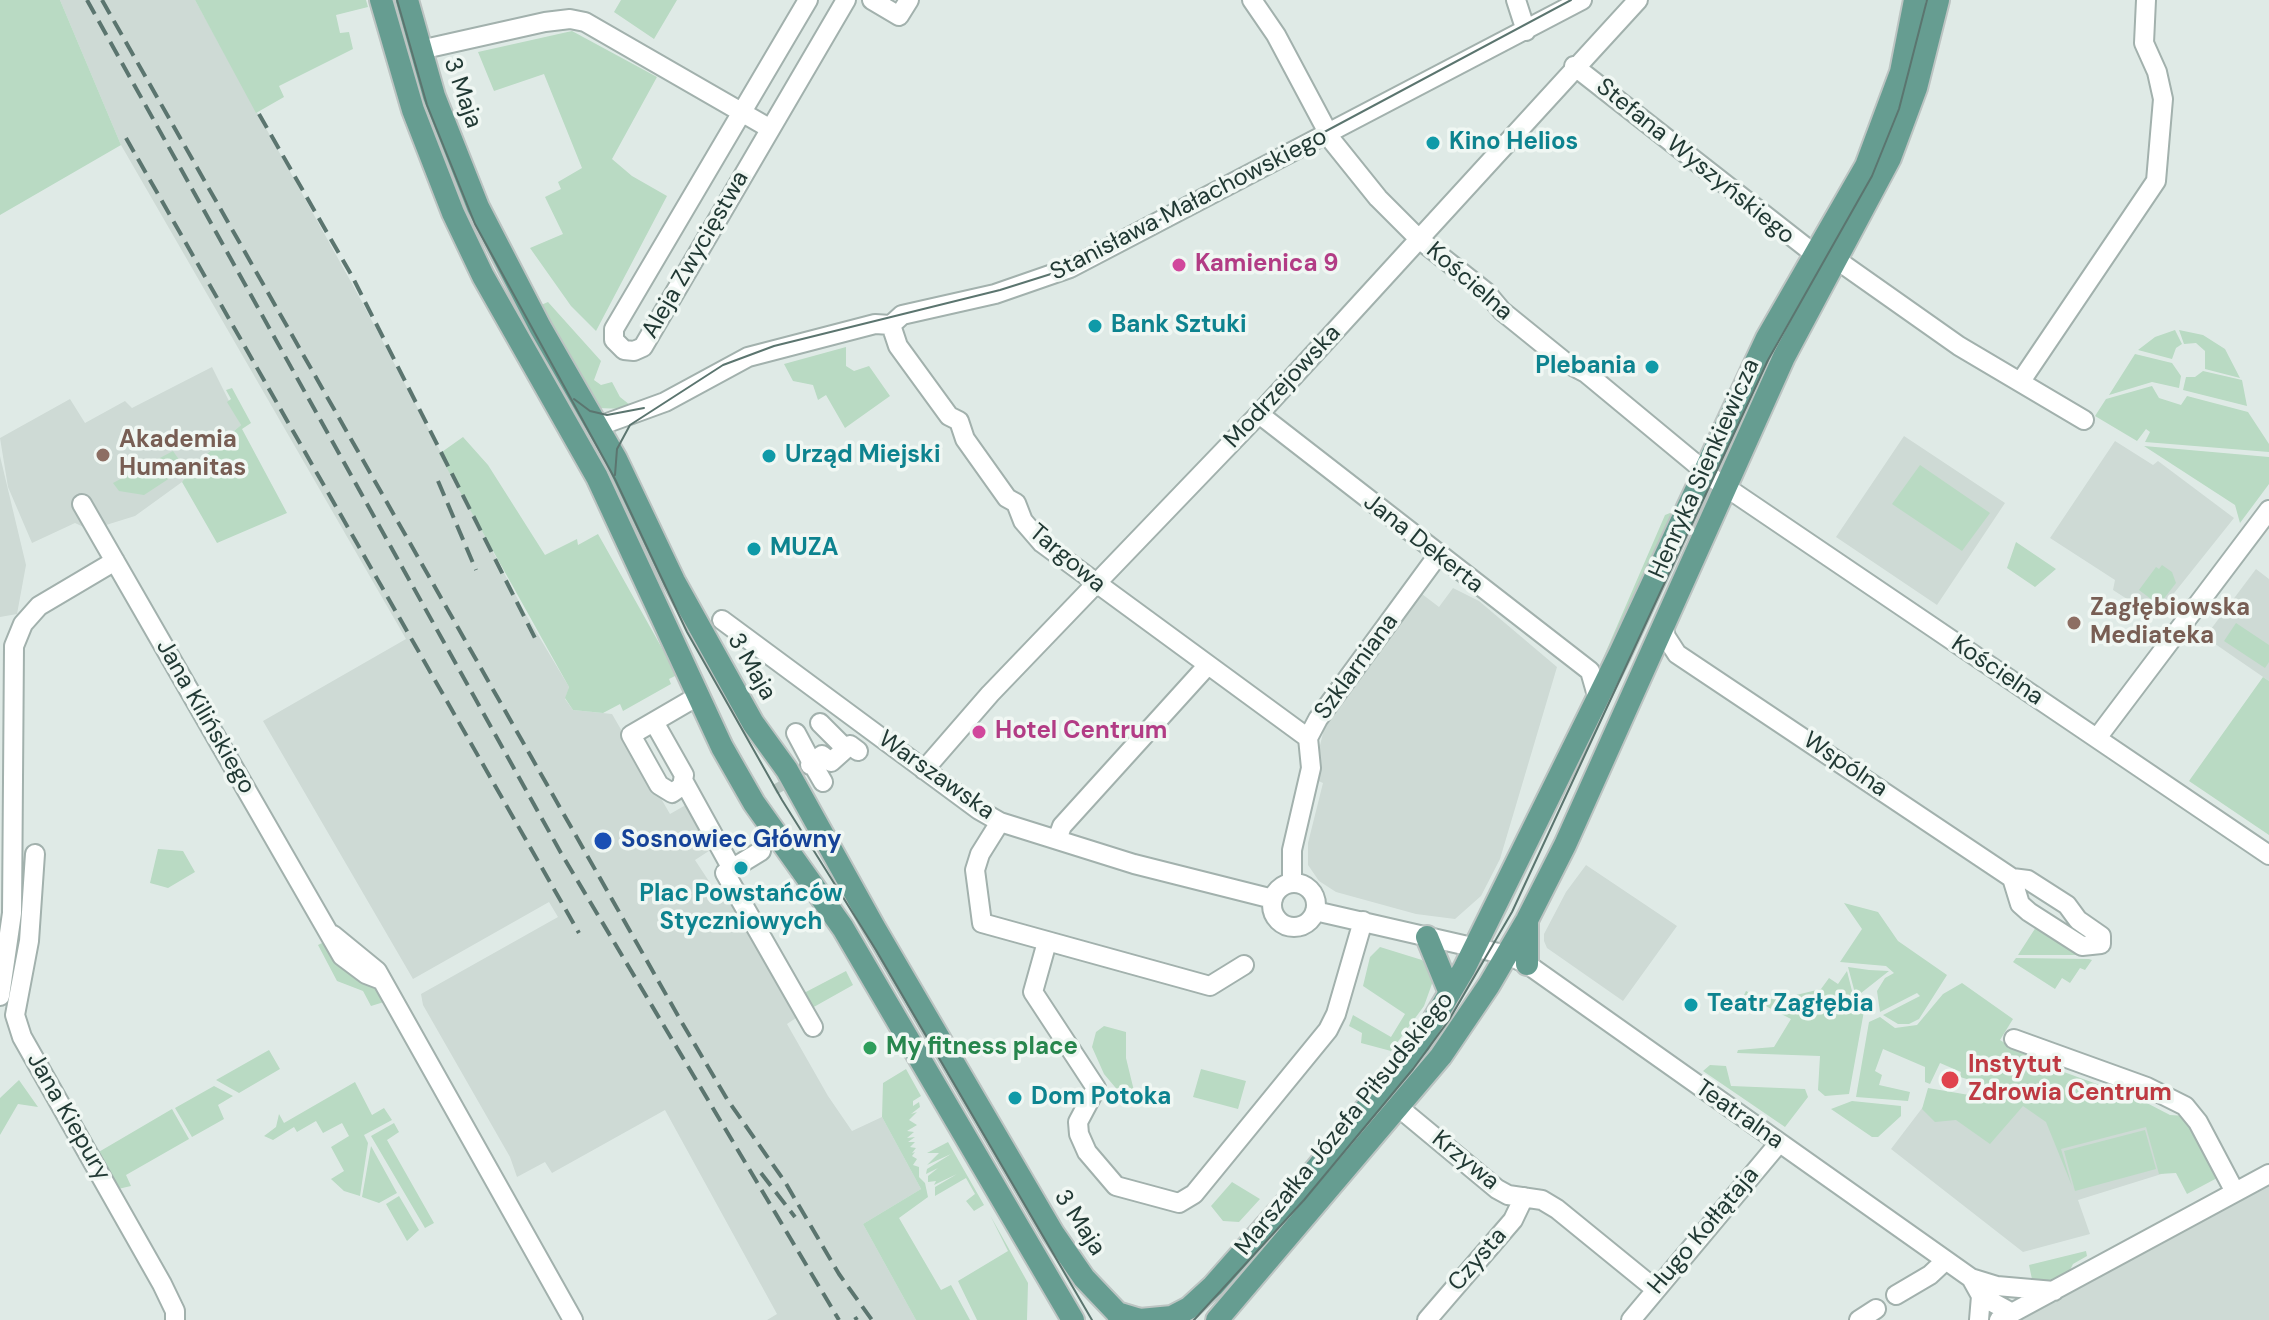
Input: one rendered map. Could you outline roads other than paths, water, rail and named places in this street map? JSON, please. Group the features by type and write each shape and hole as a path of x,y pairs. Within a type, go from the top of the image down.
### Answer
{"main road":[{"path":"381,0 413,110 453,213 490,289 592,466 722,747 748,792 843,928 1073,1320"},
{"name":"3 Maja","path":"407,0 446,130 483,218 540,327 599,426 674,581 753,723 794,781 881,938 1053,1233 1084,1278 1120,1316"},
{"name":"Henryka Sienkiewicza","path":"1517,959 1527,920 1565,845 1799,325 1875,146 1901,72 1915,0"},
{"name":"Henryka Sienkiewicza","path":"1476,948 1598,699 1767,338 1870,201 1916,88 1938,0"},
{"path":"1427,937 1450,993"},
{"name":"Marszałka Józefa Piłsudskiego","path":"1169,1319 1213,1286 1317,1168 1420,1043 1476,948"},
{"name":"Marszałka Józefa Piłsudskiego","path":"1217,1320 1441,1056 1517,959"},
{"path":"1120,1316 1140,1320 1169,1319"}],"street":[{"name":"Aleja Zwycięstwa","path":"808,0 614,329 615,343 624,350 634,351 643,347 846,0"},
{"path":"872,0 899,16 909,0"},
{"name":"Kościelna","path":"1252,0 1276,35 1328,134 1378,198 1419,239 1486,292 1502,311 1565,362 1599,383 1725,487 2269,855"},
{"path":"1516,0 1526,31"},
{"name":"Stanisława Małachowskiego","path":"599,426 665,402 748,357 875,324 891,325 902,315 995,294 1070,268 1582,0"},
{"name":"Modrzejowska","path":"924,770 990,694 1259,414 1574,66 1638,0"},
{"path":"2021,381 2156,181 2163,99 2157,72 2144,43 2146,0"},
{"path":"420,50 570,19 599,29 769,128"},
{"name":"Stefana Wyszyńskiego","path":"1574,66 1827,258 1959,346 2084,420"},
{"name":"Targowa","path":"891,325 898,346 949,416 964,428 965,439 1007,498 1016,503 1033,534 1096,584 1308,738"},
{"name":"Jana Dekerta","path":"1259,414 1590,671"},
{"name":"Jana Kilińskiego","path":"82,504 342,956 366,974 379,979 573,1320"},
{"path":"2097,738 2269,510"},
{"name":"Szklarniana","path":"1292,883 1292,846 1311,768 1308,738 1318,719 1438,555"},
{"path":"0,996 12,913 6,653 23,624 39,606 115,561"},
{"name":"Warszawska","path":"722,620 924,770 1000,822 1058,837 1134,864 1273,899"},
{"name":"Wspólna","path":"1663,626 1677,654 2012,878 2028,880 2067,905 2078,920 2101,936 2101,944 2082,946 2029,912 2020,904 2012,878"},
{"path":"1649,658 1677,654"},
{"path":"1598,699 1590,671 1615,663"},
{"path":"1058,837 1062,826 1207,666"},
{"path":"684,782 672,793 663,790 631,735 698,696"},
{"path":"654,722 732,869"},
{"path":"837,737 831,762 809,750 837,737"},
{"path":"809,750 823,782"},
{"path":"1000,822 980,854 975,870 982,923 1210,986 1244,965"},
{"path":"761,851 725,873 813,1027"},
{"name":"Jana Kiepury","path":"35,854 29,941 15,1015 35,1060 162,1284 175,1311 175,1320"},
{"path":"1292,883 1311,891 1315,911 1306,924 1290,927 1277,919 1273,899 1280,888 1292,883"},
{"path":"1315,911 1517,959"},
{"path":"1047,942 1033,992 1096,1088 1078,1122 1079,1134 1087,1152 1116,1186 1168,1202 1189,1200 1328,1030 1336,1014 1363,921"},
{"name":"Teatralna","path":"1517,959 1989,1291 2054,1291"},
{"path":"2014,1039 2147,1087 2185,1106 2198,1122 2235,1192"},
{"name":"Krzywa","path":"1397,1106 1497,1189 1542,1200 1557,1209 1654,1288"},
{"name":"Hugo Kołłątaja","path":"1631,1320 1654,1288 1779,1143"},
{"path":"2006,1317 2269,1174"},
{"name":"Czysta","path":"1427,1320 1513,1220 1524,1197"},
{"path":"1896,1295 1945,1261"},
{"path":"1979,1320 1989,1291 2010,1299 2006,1317"},
{"path":"1859,1320 1876,1309"}],"tunnel":[{"path":"780,781 785,790"}],"tram line":[{"path":"397,0 427,105 475,224 615,479 687,632 782,800 876,950 1092,1320"},
{"path":"615,475 617,449 630,425 723,365 774,346 1000,290 1070,268 1571,0"},
{"path":"1194,1320 1304,1200 1413,1069 1449,1020 1512,912 1768,360 1872,176 1899,109 1927,0"},
{"path":"574,399 590,411 607,415 644,408"}],"railway":[{"path":"87,0 561,853 839,1320"},
{"path":"102,0 681,1021 727,1099 785,1182 839,1274 872,1320"},
{"path":"259,114 352,276 538,644"},
{"path":"126,138 579,933"},
{"path":"438,481 476,570"},
{"path":"761,1173 795,1217"}],"place":[{"name":"Kino Helios","path":"1433,143"},
{"name":"Kamienica 9","path":"1179,265"},
{"name":"Bank Sztuki","path":"1095,326"},
{"name":"Plebania","path":"1652,367"},
{"name":"Akademia Humanitas","path":"103,455"},
{"name":"Urząd Miejski","path":"769,456"},
{"name":"MUZA","path":"754,549"},
{"name":"Zagłębiowska Mediateka","path":"2074,623"},
{"name":"Hotel Centrum","path":"979,732"},
{"name":"Sosnowiec Główny","path":"603,841"},
{"name":"Plac Powstańców Styczniowych","path":"741,868"},
{"name":"Teatr Zagłębia","path":"1691,1005"},
{"name":"My fitness place","path":"870,1048"},
{"name":"Instytut Zdrowia Centrum","path":"1950,1080"},
{"name":"Dom Potoka","path":"1015,1098"}]}
